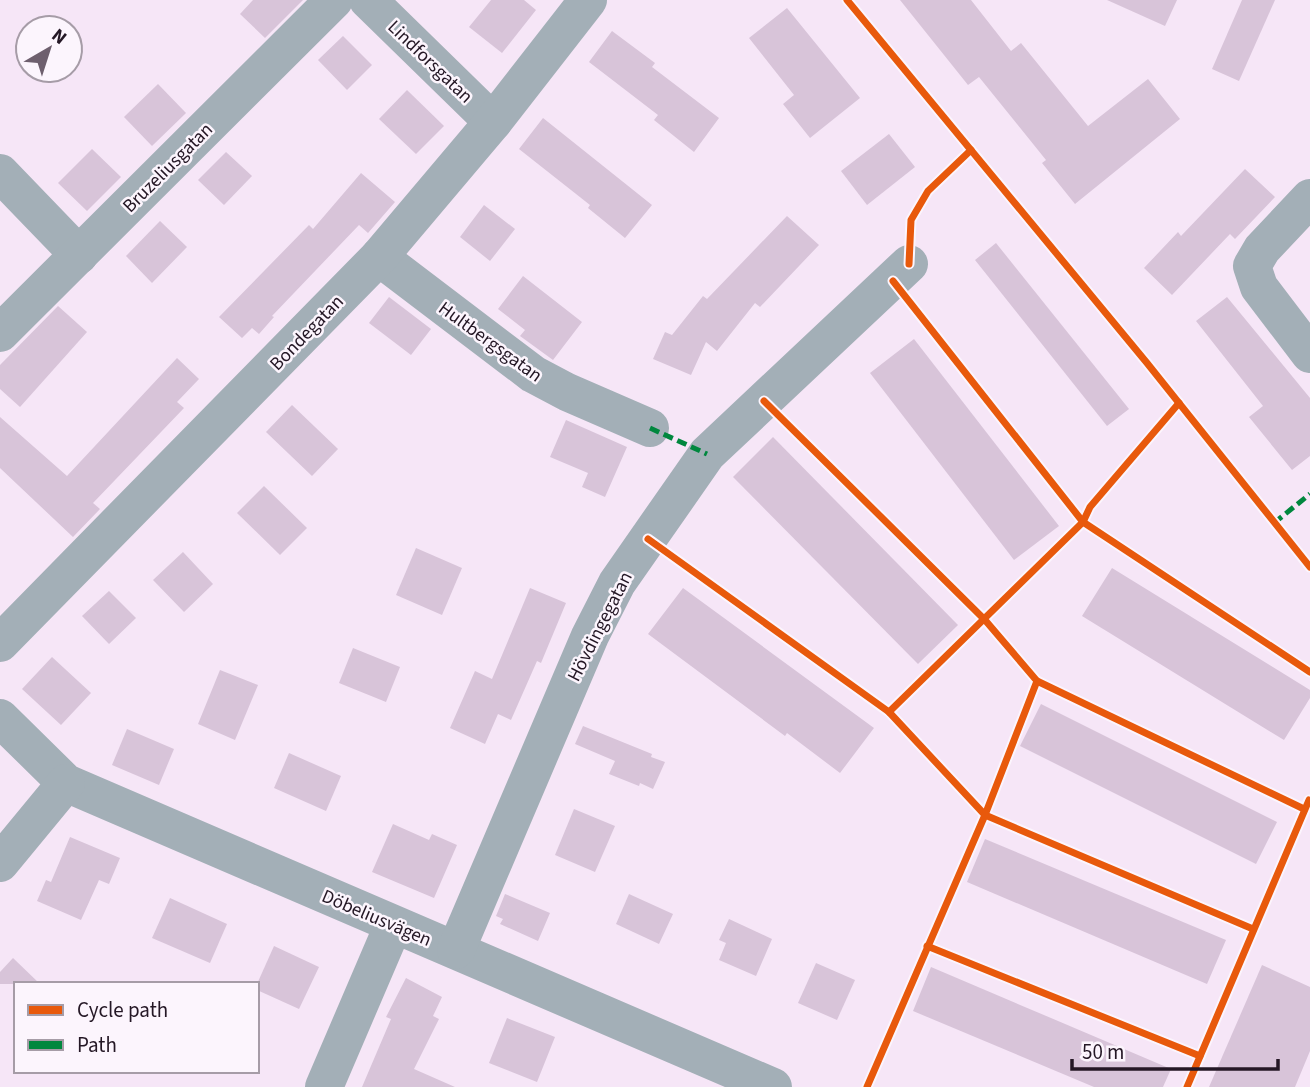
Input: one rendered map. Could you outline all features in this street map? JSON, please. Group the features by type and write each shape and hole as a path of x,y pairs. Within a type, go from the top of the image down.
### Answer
{"street":[{"name":"Bruzeliusgatan","path":"0,333 334,0"},
{"name":"Lindforsgatan","path":"368,0 493,122"},
{"name":"Bondegatan","path":"0,643 379,257 493,122 588,0"},
{"path":"0,173 79,255"},
{"path":"1310,198 1262,249 1252,266 1258,287 1310,354"},
{"name":"Hultbergsgatan","path":"379,257 533,374 567,393 650,428"},
{"name":"Hövdingegatan","path":"456,950 590,636 617,583 707,454 909,264"},
{"name":"Döbeliusvägen","path":"0,718 66,783 393,926 456,950 773,1087"},
{"path":"0,863 66,783"},
{"path":"324,1087 393,926"}],"building":[{"path":"253,0 303,0 265,38 240,14"},
{"path":"491,0 524,0 536,10 502,53 469,27"},
{"path":"900,0 971,0 1011,51 1021,43 1088,126 1148,79 1180,119 1075,204 1042,163 1046,160 979,77 968,85"},
{"path":"1107,0 1177,0 1165,26"},
{"path":"1242,0 1275,0 1239,81 1212,69"},
{"path":"787,8 860,98 810,138 783,104 794,95 749,38"},
{"path":"612,31 655,63 652,67 719,118 694,152 654,120 658,115 589,62"},
{"path":"343,36 372,65 347,90 318,60"},
{"path":"158,84 186,113 152,146 124,117"},
{"path":"407,90 444,126 416,154 379,119"},
{"path":"543,118 652,205 625,238 588,208 590,205 519,149"},
{"path":"889,134 915,167 867,205 841,171"},
{"path":"92,149 121,177 87,211 58,183"},
{"path":"226,152 252,176 224,205 198,180"},
{"path":"1245,169 1275,197 1235,239 1230,234 1172,295 1144,268 1178,232 1181,236"},
{"path":"361,173 395,202 368,233 359,225 272,316 274,317 259,334 252,328 242,338 219,317 309,225 313,229"},
{"path":"484,205 515,229 490,261 460,237"},
{"path":"787,216 819,245 760,307 755,303 717,351 706,342 691,375 653,359 665,332 672,335 703,296 707,299"},
{"path":"160,221 187,247 152,283 126,256"},
{"path":"996,243 1129,409 1107,426 975,260"},
{"path":"523,276 582,322 553,360 520,336 525,330 498,309"},
{"path":"389,297 431,329 411,355 369,323"},
{"path":"1227,297 1310,398 1310,456 1292,470 1249,417 1263,406 1196,321"},
{"path":"58,306 87,332 20,407 0,389 0,365"},
{"path":"914,339 1059,526 1014,560 870,373"},
{"path":"177,358 199,379 177,402 184,408 93,503 100,509 73,537 0,468 0,417 67,476"},
{"path":"292,405 338,449 312,476 266,432"},
{"path":"566,420 627,447 605,497 582,487 588,473 550,457"},
{"path":"773,437 958,625 918,664 733,477"},
{"path":"264,486 307,528 280,555 237,513"},
{"path":"416,548 462,568 442,615 396,595"},
{"path":"183,552 213,584 184,612 153,580"},
{"path":"1112,568 1310,690 1310,698 1284,740 1082,616"},
{"path":"530,588 566,603 541,663 537,661 511,720 498,714 485,744 450,728 475,671 492,679"},
{"path":"683,588 874,728 840,773 787,733 785,736 648,634"},
{"path":"109,591 136,618 109,644 82,616"},
{"path":"353,648 400,667 386,702 339,683"},
{"path":"52,657 91,693 61,725 22,689"},
{"path":"220,670 258,685 235,740 198,724"},
{"path":"1041,704 1277,822 1256,864 1020,746"},
{"path":"583,726 665,762 653,789 609,774 615,761 575,744"},
{"path":"127,729 174,749 159,785 112,765"},
{"path":"289,753 341,776 326,811 274,788"},
{"path":"574,809 615,826 595,872 555,855"},
{"path":"393,824 429,840 432,834 457,845 434,898 372,872"},
{"path":"70,837 120,858 109,884 99,880 81,920 37,901 46,880 51,882"},
{"path":"985,839 1226,940 1207,984 967,882"},
{"path":"505,894 550,913 538,941 500,924 503,919 496,916"},
{"path":"629,894 673,914 659,944 616,924"},
{"path":"170,898 227,924 210,963 152,938"},
{"path":"729,919 772,939 756,976 719,960 726,943 719,940"},
{"path":"274,946 319,967 299,1009 259,991 258,982"},
{"path":"13,958 38,982 0,984 0,972"},
{"path":"816,963 855,980 837,1020 798,1003"},
{"path":"1262,965 1310,987 1310,1051 1295,1087 1209,1087"},
{"path":"931,967 1171,1069 1163,1087 1094,1087 913,1011"},
{"path":"406,978 442,997 433,1016 439,1019 414,1069 455,1087 362,1087 391,1019 386,1017"},
{"path":"507,1018 555,1037 537,1082 489,1063"}],"marked path":[{"path":"650,428 707,454"},
{"path":"1274,523 1310,494"}],"cycle path":[{"path":"847,0 1147,363 1310,567"},
{"path":"909,264 911,220 928,191 971,150"},
{"path":"893,281 1083,522 1310,672"},
{"path":"764,401 985,620 1037,681 1304,809"},
{"path":"889,712 1083,522 1090,507 1179,403"},
{"path":"648,539 889,712 985,815 1253,929"},
{"path":"867,1087 985,815 1037,681"},
{"path":"1187,1087 1309,800"},
{"path":"927,946 1200,1056"}]}
